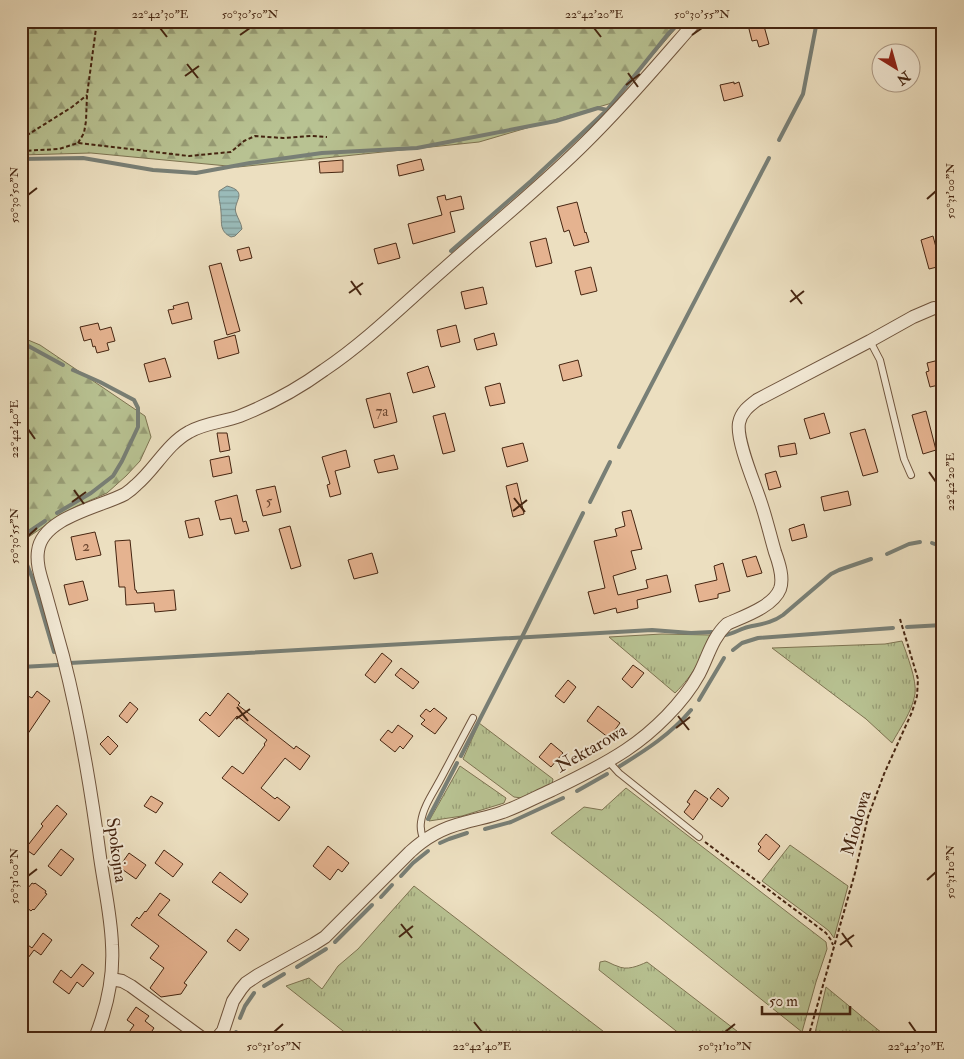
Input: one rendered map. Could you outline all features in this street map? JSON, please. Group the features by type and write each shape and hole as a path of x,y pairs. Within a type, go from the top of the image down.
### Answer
{"street":[{"name":"Spokojna","path":"95,1038 105,1008 111,979 111,932 94,810 81,738 65,667 37,564 38,546 48,532 60,522 127,493 187,433 207,425 238,417 276,400 324,371 343,356 584,145 696,21"},
{"path":"870,341 912,317 934,308"},
{"name":"Nektarowa","path":"217,1038 223,1030 233,1001 246,983 325,937 424,840 452,826 516,807 608,762 647,734 676,705 696,680 718,634 727,624 768,604 775,598 780,589 782,577 779,563 741,441 740,417 757,400 870,341"},
{"path":"111,979 122,981 131,986 202,1038"}],"lane":[{"path":"870,341 880,360 904,459 911,476"},
{"path":"424,840 420,830 423,814 473,718"},
{"path":"608,762 699,837"}],"path":[{"path":"78,143 84,133 86,121 87,95 97,21"},
{"path":"21,139 72,107 87,95"},
{"path":"21,151 59,149 78,143 189,156 231,152 255,136 283,138 327,137"},
{"name":"Miodowa","path":"808,1038 855,874 868,817 917,696 918,679 900,619"},
{"path":"699,837 826,933 834,946"}],"green space":[{"path":"21,21 682,21 612,103 479,142 238,167 91,153 21,155"},
{"path":"21,337 40,345 145,416 151,437 140,461 107,493 77,506 27,538 21,538"},
{"path":"662,634 710,635 696,666 688,679 675,693 609,637"},
{"path":"902,641 913,675 915,694 909,713 892,743 866,719 772,648 885,644"},
{"path":"479,723 553,779 552,784 522,798 514,797 463,759"},
{"path":"460,766 506,798 504,803 462,816 429,821"},
{"path":"626,788 826,942 827,949 802,1032 551,833 584,807 602,810"},
{"path":"790,845 848,886 834,938 824,927 762,881"},
{"path":"414,886 612,1038 352,1038 286,986 309,978 322,989 338,966 358,949"},
{"path":"605,961 625,968 647,962 746,1038 685,1038 599,970 600,962"},
{"path":"826,987 888,1038 814,1037"}],"water":[{"path":"227,186 238,191 239,198 235,209 242,229 235,236 231,237 227,235 222,226 219,196 219,191"}],"building":[{"path":"747,21 761,21 769,44 759,47 757,40 752,41"},
{"path":"734,82 734,84 739,82 743,96 724,101 720,85"},
{"path":"421,159 424,170 399,176 397,165"},
{"path":"343,160 343,172 320,173 319,162"},
{"path":"445,195 446,200 461,196 464,209 450,212 455,232 413,244 408,224 442,215 437,197"},
{"path":"577,202 589,242 574,246 569,230 564,232 557,207"},
{"path":"933,236 941,266 929,269 921,240"},
{"path":"546,238 552,263 536,267 530,242"},
{"path":"396,243 400,258 378,264 374,249"},
{"path":"249,247 252,258 240,261 237,250"},
{"path":"221,263 240,331 227,335 209,266"},
{"path":"591,267 597,291 581,295 575,271"},
{"path":"483,287 487,304 465,309 461,292"},
{"path":"188,302 192,319 172,324 168,310 174,309 173,306"},
{"path":"98,323 100,330 111,327 115,341 107,343 109,350 97,353 91,339 84,341 80,327"},
{"path":"456,325 460,342 441,347 437,330"},
{"path":"494,333 497,345 477,350 474,339"},
{"path":"235,335 239,353 218,359 214,341"},
{"path":"165,358 171,377 149,382 144,364"},
{"path":"578,360 582,376 563,381 559,365"},
{"path":"939,360 943,374 943,384 930,387 926,372 929,371 927,363"},
{"path":"428,366 435,387 413,393 407,373"},
{"path":"500,383 505,403 490,406 485,387"},
{"path":"390,393 397,422 374,428 366,399"},
{"path":"926,411 936,450 923,454 912,415"},
{"path":"445,413 455,451 443,454 433,416"},
{"path":"824,413 830,433 810,439 804,419"},
{"path":"865,429 878,472 863,476 850,433"},
{"path":"217,433 227,433 230,450 220,452"},
{"path":"523,443 528,461 507,467 502,448"},
{"path":"795,443 797,454 780,457 778,446"},
{"path":"346,450 350,467 335,471 341,494 330,497 327,485 330,484 322,457"},
{"path":"394,455 398,469 378,473 374,460"},
{"path":"229,456 232,473 213,477 210,460"},
{"path":"776,471 781,487 769,490 765,474"},
{"path":"517,483 524,514 513,517 506,486"},
{"path":"275,486 281,512 263,516 256,490"},
{"path":"848,491 851,505 824,511 821,497"},
{"path":"237,495 243,522 246,521 249,531 235,534 231,518 220,520 215,501"},
{"path":"631,510 642,549 631,551 636,569 613,576 618,595 648,588 646,580 667,575 671,592 637,600 638,608 617,613 616,608 594,614 588,592 605,588 594,541 617,536 615,529 625,526 622,512"},
{"path":"199,518 203,535 189,538 185,521"},
{"path":"804,524 807,537 792,541 789,529"},
{"path":"290,526 301,566 291,569 279,529"},
{"path":"95,532 101,555 76,560 71,537"},
{"path":"130,540 135,590 137,593 174,590 176,610 155,612 154,603 126,605 125,587 119,587 115,541"},
{"path":"372,553 378,573 354,579 348,560"},
{"path":"756,556 762,573 747,577 742,560"},
{"path":"723,563 730,591 718,594 718,598 699,602 695,585 717,580 714,566"},
{"path":"83,581 88,600 69,605 64,585"},
{"path":"382,653 392,661 375,683 365,675"},
{"path":"633,665 644,673 632,688 622,679"},
{"path":"401,668 419,682 413,689 395,675"},
{"path":"568,680 576,687 564,703 555,696"},
{"path":"37,691 50,701 27,735 21,730 21,713 26,706 21,702 26,695 32,698"},
{"path":"228,693 240,703 238,705 294,749 296,746 310,756 300,770 285,758 261,788 275,799 277,797 290,807 279,821 222,778 232,766 243,774 267,740 237,716 219,737 199,720 206,712 210,716"},
{"path":"130,702 138,709 127,723 119,716"},
{"path":"598,706 620,723 609,738 587,721"},
{"path":"434,708 447,718 435,734 421,724 425,720 420,716 426,709 430,712"},
{"path":"398,725 413,736 403,749 400,746 395,752 380,740 388,730 392,733"},
{"path":"108,736 118,746 110,755 100,744"},
{"path":"551,743 563,753 551,767 539,757"},
{"path":"718,788 729,798 722,807 710,798"},
{"path":"695,790 708,799 693,820 684,812 690,804 687,802"},
{"path":"151,796 163,803 156,813 144,806"},
{"path":"57,805 67,814 34,855 25,849 43,826 41,824"},
{"path":"766,834 780,846 769,860 758,851 761,847 758,844"},
{"path":"328,846 349,863 342,872 338,869 330,880 313,866"},
{"path":"61,849 74,859 61,876 48,866"},
{"path":"164,850 183,864 173,877 155,863"},
{"path":"129,853 146,865 136,879 119,867"},
{"path":"220,872 248,894 241,903 212,882"},
{"path":"32,883 46,891 45,893 47,894 31,911 21,903 21,897"},
{"path":"160,893 170,900 158,915 207,952 184,983 187,985 181,994 161,997 150,988 164,968 150,958 159,946 131,925 137,917 139,919 146,912"},
{"path":"236,929 249,939 240,951 227,941"},
{"path":"43,933 52,940 41,955 34,950 28,958 21,952 21,940 32,948"},
{"path":"82,964 94,973 83,987 77,982 69,994 53,982 61,970 71,978"},
{"path":"136,1007 149,1016 145,1021 154,1028 152,1031 161,1038 125,1038 134,1025 127,1020"}],"waterway":[{"path":"451,251 531,181 607,110 668,34 681,21"},
{"path":"779,140 803,94 817,21"},
{"path":"21,159 83,158 153,170 196,173 322,153 417,148 556,121 598,108 607,110"},
{"path":"619,447 769,158"},
{"path":"21,342 63,365"},
{"path":"57,513 91,493 113,476 138,427 138,408 134,400 73,370"},
{"path":"590,502 610,462"},
{"path":"461,756 583,513"},
{"path":"30,531 45,521"},
{"path":"887,554 909,544 920,542"},
{"path":"932,543 943,546"},
{"path":"21,550 32,577 54,652"},
{"path":"725,635 779,618 831,574 871,559"},
{"path":"907,627 943,625"},
{"path":"733,650 742,643 758,638 893,628"},
{"path":"70,663 652,630 691,633 712,632"},
{"path":"699,700 724,658"},
{"path":"21,667 58,665"},
{"path":"620,766 667,734 691,710"},
{"path":"428,819 457,763"},
{"path":"577,791 607,774"},
{"path":"485,829 511,822 563,798"},
{"path":"440,843 467,833"},
{"path":"401,876 428,851"},
{"path":"381,897 392,885"},
{"path":"335,942 372,905"},
{"path":"297,967 326,949"},
{"path":"264,986 284,974"},
{"path":"240,1018 245,1006 254,993"},
{"path":"235,1038 236,1032"}]}
